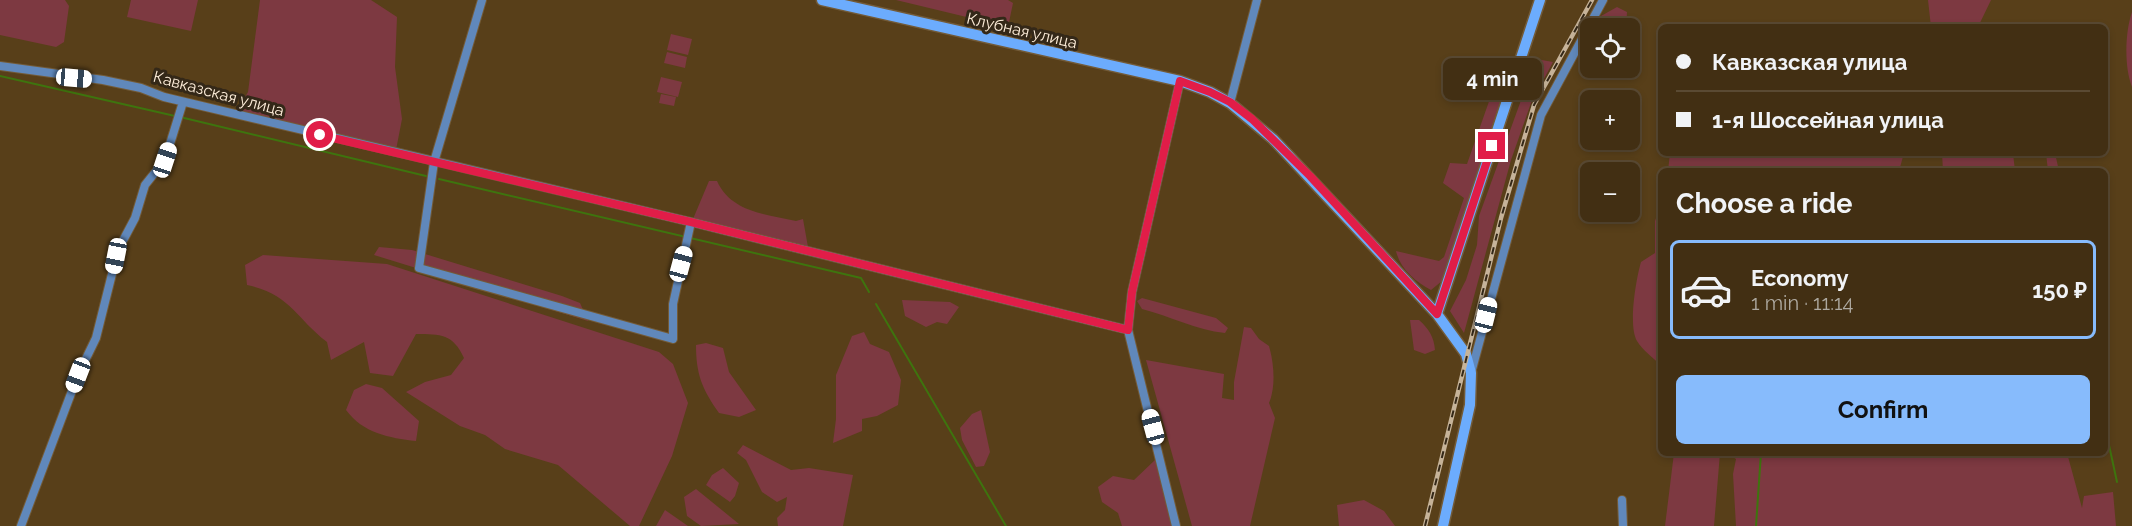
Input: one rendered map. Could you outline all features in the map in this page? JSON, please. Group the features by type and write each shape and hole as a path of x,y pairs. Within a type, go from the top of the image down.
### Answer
{"street":[{"path":"482,0 434,162 419,268 673,339 674,304 690,225"},
{"name":"Клубная улица","path":"822,0 1180,81 1230,102 1262,129 1310,176 1437,314 1466,354 1471,373"},
{"path":"1230,102 1257,0"},
{"path":"1437,314 1540,0"},
{"path":"1443,526 1470,405 1471,373 1541,115 1603,0"},
{"name":"Кавказская улица","path":"0,66 103,80 141,88 182,105 434,162 1128,330"},
{"path":"1176,526 1128,330 1132,292 1180,81"},
{"path":"21,526 78,375 96,338 122,242 135,218 146,185 165,160 182,105"},
{"path":"1622,500 1623,526"}],"shaded area":[{"path":"0,0 65,0 69,6 64,42 56,47 0,35"},
{"path":"131,0 198,0 191,31 127,17"},
{"path":"260,0 371,0 397,17 395,67 402,119 396,150 237,111 248,92"},
{"path":"896,0 1008,0 1013,3 1008,27"},
{"path":"1928,0 1991,0 1979,24 1931,24"},
{"path":"1617,7 1627,12 1627,18 1601,18"},
{"path":"2132,12 2132,87 2126,50"},
{"path":"671,34 692,39 688,55 667,50"},
{"path":"667,52 687,57 685,68 664,63"},
{"path":"1536,59 1553,62 1531,103 1511,160 1464,333 1450,311 1466,280 1477,245 1479,216"},
{"path":"661,77 682,82 678,97 657,92"},
{"path":"1493,90 1503,93 1442,281 1431,290 1409,274 1401,264 1396,251 1439,261 1444,257 1464,198 1443,183 1450,163 1467,164"},
{"path":"661,94 676,97 674,106 659,103"},
{"path":"1670,156 1903,156 1900,168 1668,168"},
{"path":"1942,156 2013,156 2015,168 1943,168"},
{"path":"2046,156 2056,156 2058,168 2048,168"},
{"path":"709,181 717,181 731,199 750,210 796,221 803,219 808,247 693,219"},
{"path":"1658,213 1658,363 1637,341 1633,325 1635,291 1641,262 1655,253 1655,221"},
{"path":"379,247 412,250 562,296 580,303 588,321 374,255"},
{"path":"263,255 387,264 659,352 673,364 688,403 672,456 639,526 630,526 558,465 505,449 485,435 460,426 406,392 425,382 451,375 464,358 451,340 439,335 416,334 393,376 370,373 364,342 331,360 327,342 283,300 247,285 245,265"},
{"path":"1142,298 1216,318 1228,328 1225,333 1214,331 1142,309 1137,301"},
{"path":"902,300 950,302 959,307 947,324 937,322 926,327 905,316"},
{"path":"1410,320 1419,320 1426,327 1432,337 1435,350 1425,354 1414,350"},
{"path":"1244,327 1251,328 1259,339 1269,346 1274,375 1269,403 1275,418 1250,526 1192,526 1146,360 1224,374 1222,398 1234,400 1234,382"},
{"path":"864,332 870,344 889,352 901,380 898,405 877,416 862,419 862,431 833,443 836,419 836,375 852,336"},
{"path":"706,343 723,348 729,372 756,410 739,417 719,413 704,389 697,364 696,345"},
{"path":"366,384 382,388 419,421 416,441 377,433 353,418 346,410 354,390"},
{"path":"981,410 990,452 984,466 976,467 962,440 960,428 972,414"},
{"path":"743,445 791,470 809,468 853,475 843,526 778,526 777,518 785,510 787,497 777,502 762,492 746,460 737,453"},
{"path":"1674,456 1720,456 1714,526 1665,526"},
{"path":"1731,456 2068,456 2082,508 2084,496 2113,492 2116,526 1736,526 1733,474 1736,459"},
{"path":"1155,460 1173,526 1122,526 1118,513 1102,502 1098,487 1113,476 1134,480"},
{"path":"723,468 739,483 735,496 730,502 706,485 712,475"},
{"path":"696,489 739,524 701,526 687,516 684,497"},
{"path":"1364,500 1384,511 1395,526 1339,526 1337,505"},
{"path":"665,510 688,526 656,526"}],"waterway":[{"path":"0,76 175,116"},
{"path":"180,117 426,176"},
{"path":"439,179 861,278 869,292"},
{"path":"876,304 1006,526"},
{"path":"2108,440 2117,482"},
{"path":"1756,526 1761,456"}],"railway":[{"path":"1425,526 1501,218 1534,105 1592,0"}],"route":[{"path":"320,135 691,222 1128,330 1132,292 1180,81 1230,102 1252,119 1310,176 1437,314 1492,146"}]}
